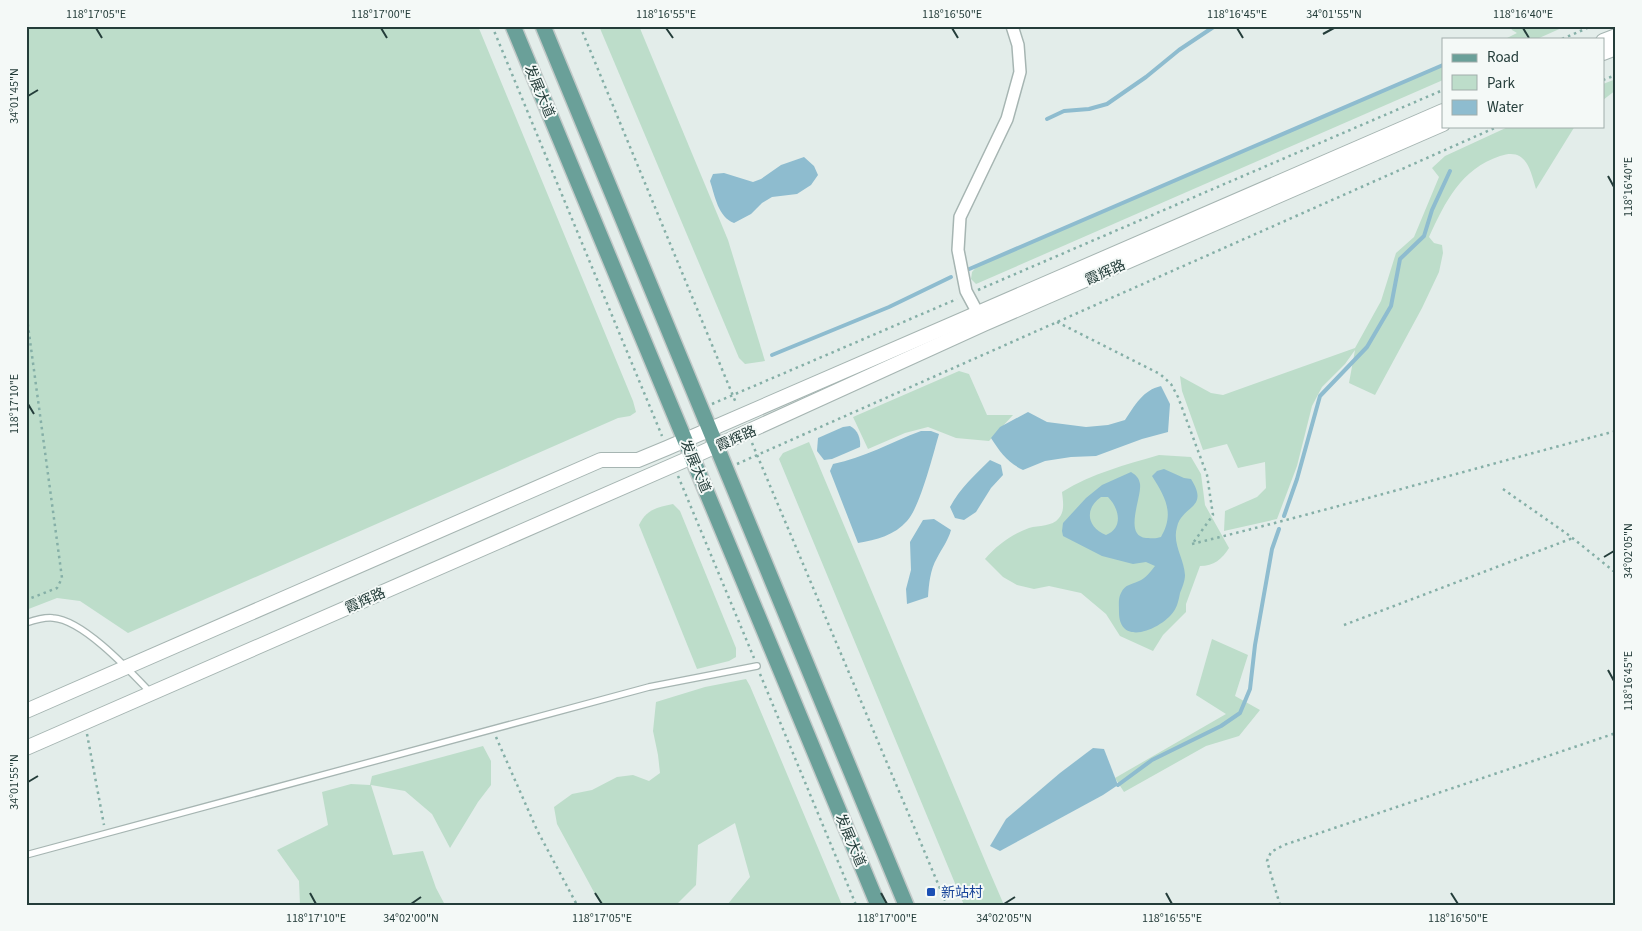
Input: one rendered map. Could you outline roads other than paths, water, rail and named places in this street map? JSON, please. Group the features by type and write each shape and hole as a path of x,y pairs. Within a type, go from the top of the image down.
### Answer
{"main road":[{"name":"发展大道","path":"513,26 878,905"},
{"name":"发展大道","path":"544,26 906,905"}],"street":[{"path":"980,318 968,295 958,250 960,217 1006,119 1020,72 1018,45 1012,26"},
{"path":"1604,41 1616,36"},
{"path":"1604,53 1616,48"},
{"name":"霞辉路","path":"26,748 716,447 980,318 1442,111"},
{"name":"霞辉路","path":"26,711 601,460 638,460 1442,124"}],"lane":[{"path":"26,623 41,618 53,618 72,623 89,634 152,693"},
{"path":"26,855 649,687 757,666"}],"water":[{"path":"804,157 814,166 818,175 811,185 797,194 772,197 762,203 751,214 734,223 724,216 710,181 713,174 724,173 753,182 761,179 781,165"},
{"path":"1161,386 1170,404 1168,432 1142,439 1096,456 1045,461 1023,470 1005,457 991,438 1000,427 1028,412 1047,422 1086,427 1108,425 1125,420 1144,395"},
{"path":"850,426 858,435 860,447 832,459 824,460 817,451 818,438 843,427"},
{"path":"921,431 931,431 939,434 926,480 912,514 897,530 878,538 858,543 830,471 833,464 867,454"},
{"path":"990,460 1001,465 1003,475 991,488 976,512 964,520 955,518 950,507 954,500 968,482"},
{"path":"1164,469 1191,479 1198,496 1196,502 1184,514 1177,527 1177,545 1185,575 1176,607 1168,618 1160,624 1142,632 1133,632 1126,630 1121,623 1119,612 1120,595 1124,588 1143,579 1155,566 1146,562 1133,564 1102,556 1063,536 1063,523 1086,498 1102,485 1131,472 1137,477 1140,484 1135,515 1136,531 1139,536 1146,538 1161,537 1168,513 1161,491 1152,476 1157,471","holes":["1101,497 1108,497 1115,507 1118,517 1115,528 1106,535 1100,532 1092,523 1090,512"]},
{"path":"934,519 951,530 933,567 928,597 907,604 906,589 911,570 910,542 923,520"},
{"path":"1093,748 1104,749 1118,785 1000,851 990,846 1006,819"}],"waterway":[{"path":"1047,119 1064,111 1089,109 1107,104 1146,77 1179,50 1215,26"},
{"path":"967,270 1442,65"},
{"path":"1284,516 1297,479 1320,396 1367,347 1391,306 1400,259 1424,236 1432,210 1450,171"},
{"path":"772,355 889,307 951,277"},
{"path":"1118,785 1152,760 1221,726 1240,713 1250,689 1255,645 1272,549 1279,529"}],"place":[{"name":"新站村","path":"931,892"}]}
